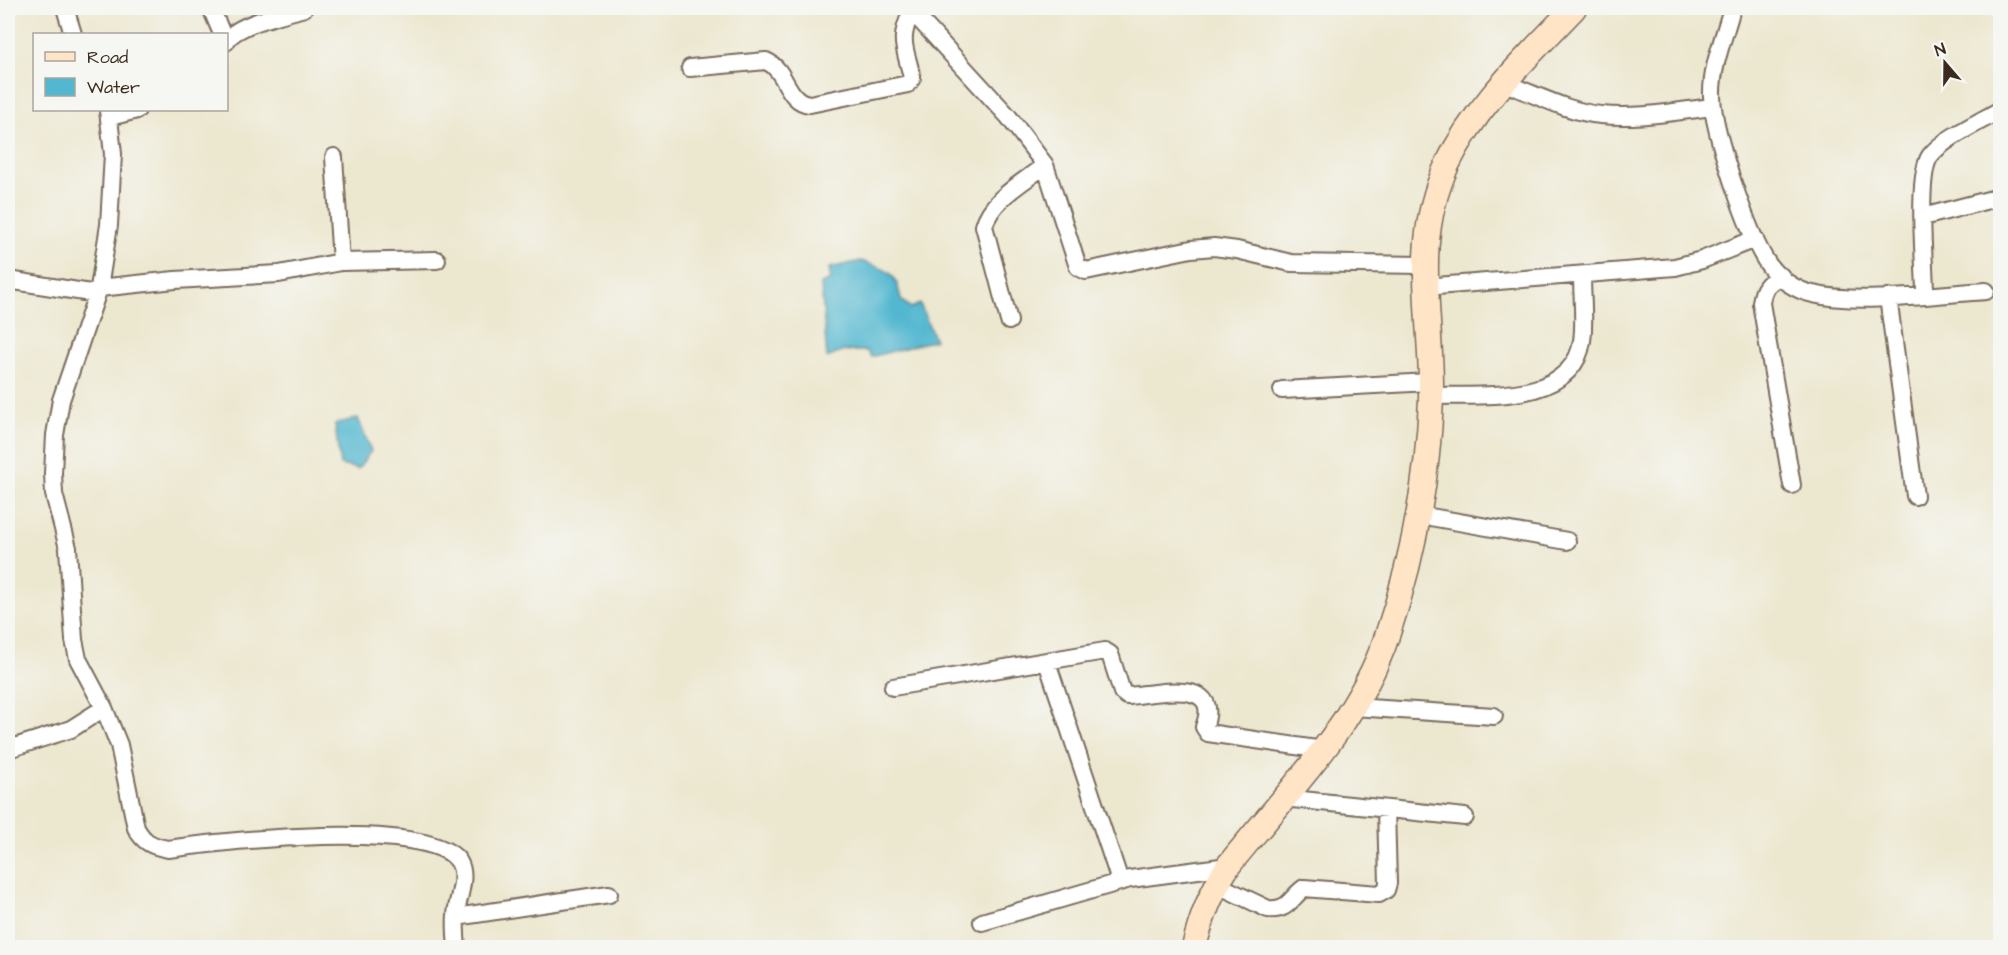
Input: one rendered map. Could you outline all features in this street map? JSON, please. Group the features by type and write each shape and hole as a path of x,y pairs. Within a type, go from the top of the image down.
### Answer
{"street":[{"path":"66,8 73,33"},
{"path":"211,8 222,33"},
{"path":"228,38 239,29 304,8"},
{"path":"1732,8 1713,78 1713,107 1739,200 1755,239 1769,265 1792,286 1812,294 1888,297 1986,291"},
{"path":"690,68 766,61 775,65 795,98 802,104 908,84 912,78 903,48 902,36 911,9 1008,116 1045,165 1078,267 1086,271 1191,249 1214,247 1291,263 1424,276 1582,276 1675,267 1702,261 1755,239"},
{"path":"1194,948 1200,922 1222,875 1323,750 1353,707 1371,677 1387,638 1419,514 1428,456 1430,389 1424,276 1431,217 1447,166 1470,126 1503,83 1564,12"},
{"path":"1503,83 1576,110 1600,115 1629,116 1713,107"},
{"path":"1925,294 1923,180 1930,156 1938,147 2001,110"},
{"path":"128,111 109,113 113,178 98,291 61,400 52,473 54,494 68,548 74,640 84,673 104,708 119,745 136,828 143,840 168,849 293,835 414,840 439,846 450,851 460,863 463,878 456,917 457,948"},
{"path":"334,157 341,262"},
{"path":"1009,321 984,226 987,215 996,204 1045,165"},
{"path":"1923,217 2001,197"},
{"path":"8,279 98,291 175,280 279,274 341,262 437,260"},
{"path":"1282,390 1538,390 1566,373 1577,358 1582,342 1582,276"},
{"path":"1781,276 1769,282 1762,290 1761,303 1792,485"},
{"path":"1888,297 1915,496"},
{"path":"1419,514 1567,541"},
{"path":"893,687 1105,651 1110,654 1122,692 1127,696 1177,690 1190,693 1207,704 1209,712 1204,727 1208,733 1323,750"},
{"path":"1047,662 1120,881"},
{"path":"1353,707 1494,716"},
{"path":"8,749 71,729 104,708"},
{"path":"1283,798 1465,817"},
{"path":"982,922 1120,881 1153,874 1222,875 1268,909 1277,910 1290,904 1304,888 1379,894 1386,890 1388,884 1386,809"},
{"path":"456,917 609,894"}],"water":[{"path":"861,261 890,273 897,283 901,300 911,308 920,304 935,340 871,357 867,351 844,351 827,358 821,284 831,280 829,268"},
{"path":"358,418 371,451 358,469 340,465 335,424"}]}
